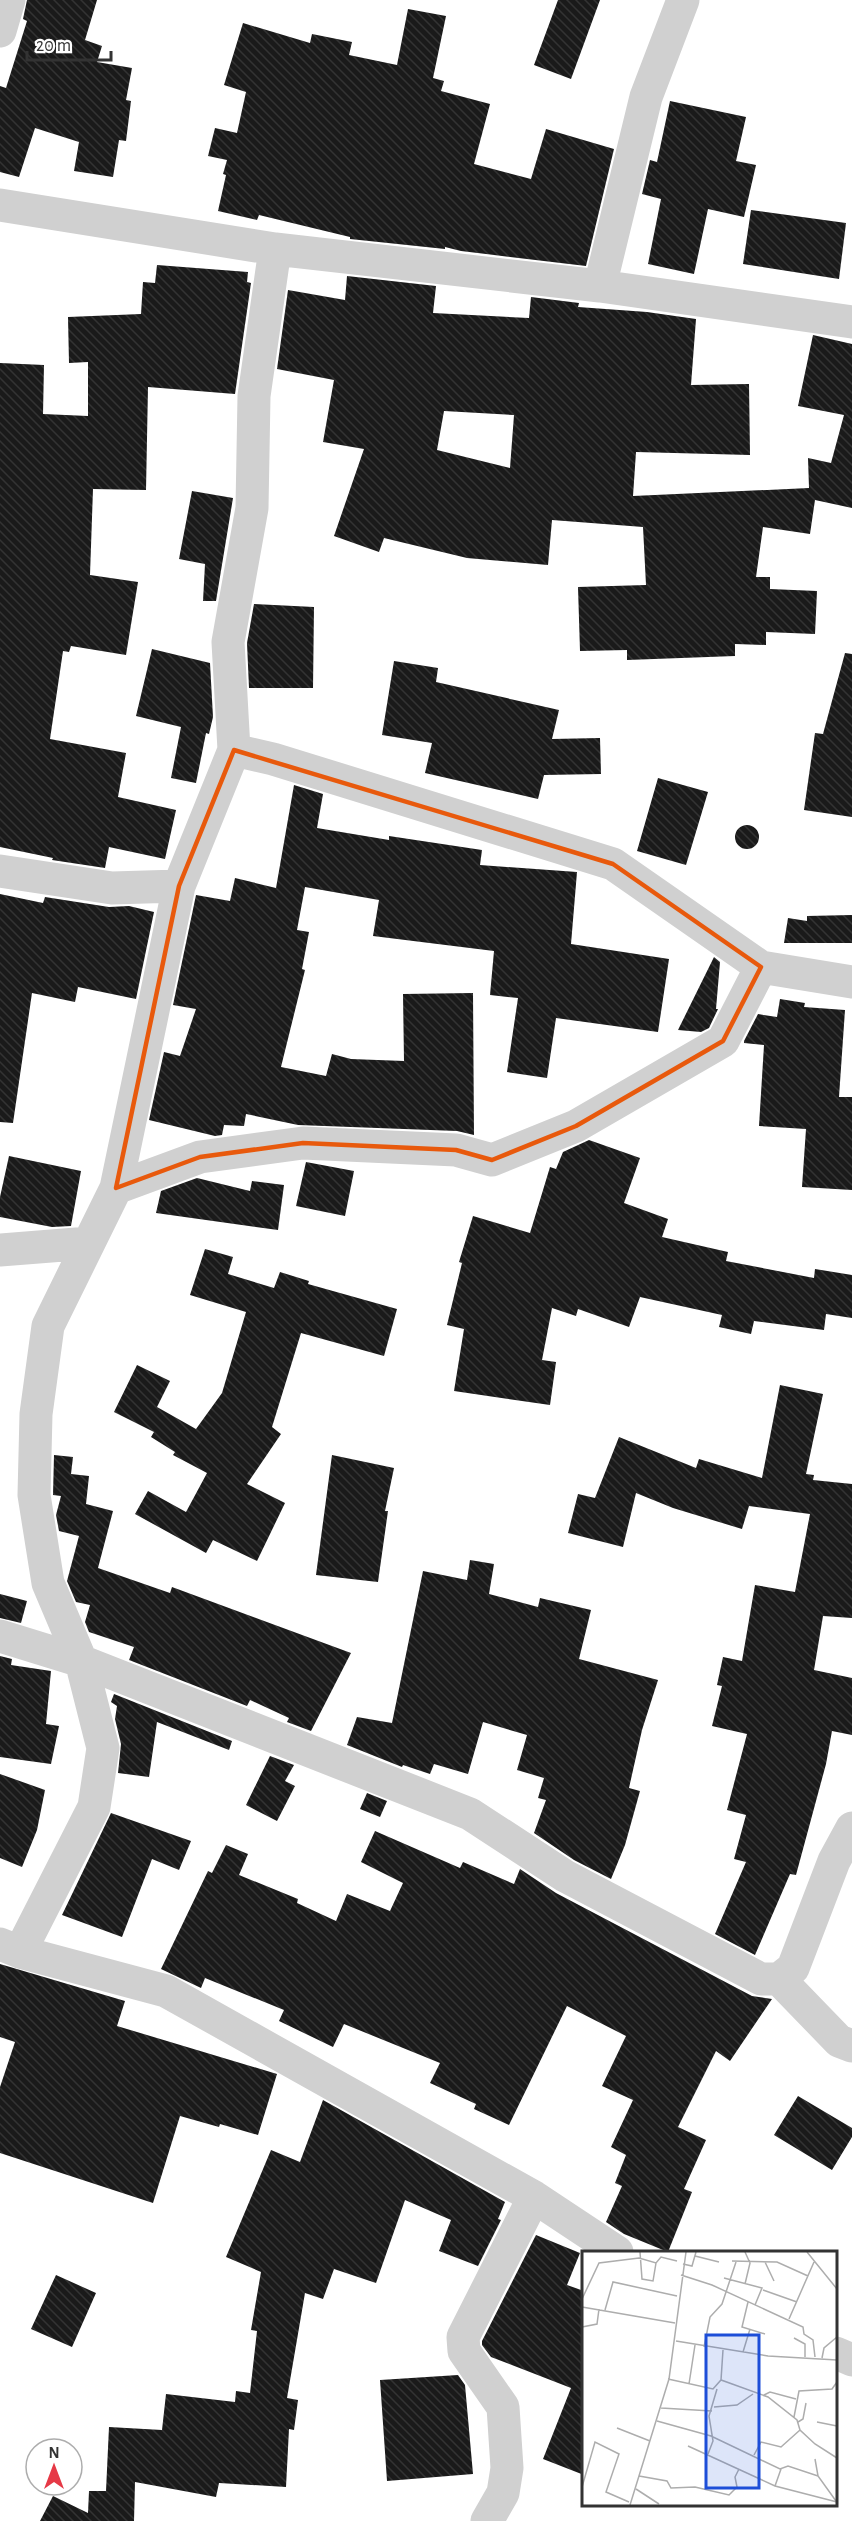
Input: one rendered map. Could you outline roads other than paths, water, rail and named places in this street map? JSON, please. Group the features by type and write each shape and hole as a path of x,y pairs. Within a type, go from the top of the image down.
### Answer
{"street":[{"path":"0,31 9,0"},
{"path":"600,286 646,97 683,0"},
{"path":"0,205 275,249 600,286 852,322"},
{"path":"275,249 254,396 252,508 228,642 234,750 179,886 116,1188 48,1326 36,1414 34,1495 48,1583 81,1661 103,1748 94,1807 10,1948 166,1991 534,2197 614,2251"},
{"path":"234,750 273,759 613,864 761,967 852,982"},
{"path":"0,871 112,888 179,886"},
{"path":"116,1188 200,1157 303,1143 456,1150 492,1160 576,1126 723,1041 761,967"},
{"path":"0,1250 89,1244"},
{"path":"0,1636 81,1661 470,1814 565,1876 761,1979 779,1979 793,1968 834,1862 852,1828"},
{"path":"779,1979 839,2041 852,2046"},
{"path":"487,2521 503,2493 507,2468 502,2407 464,2352 463,2337 534,2197"},
{"path":"837,2353 852,2360"}]}
